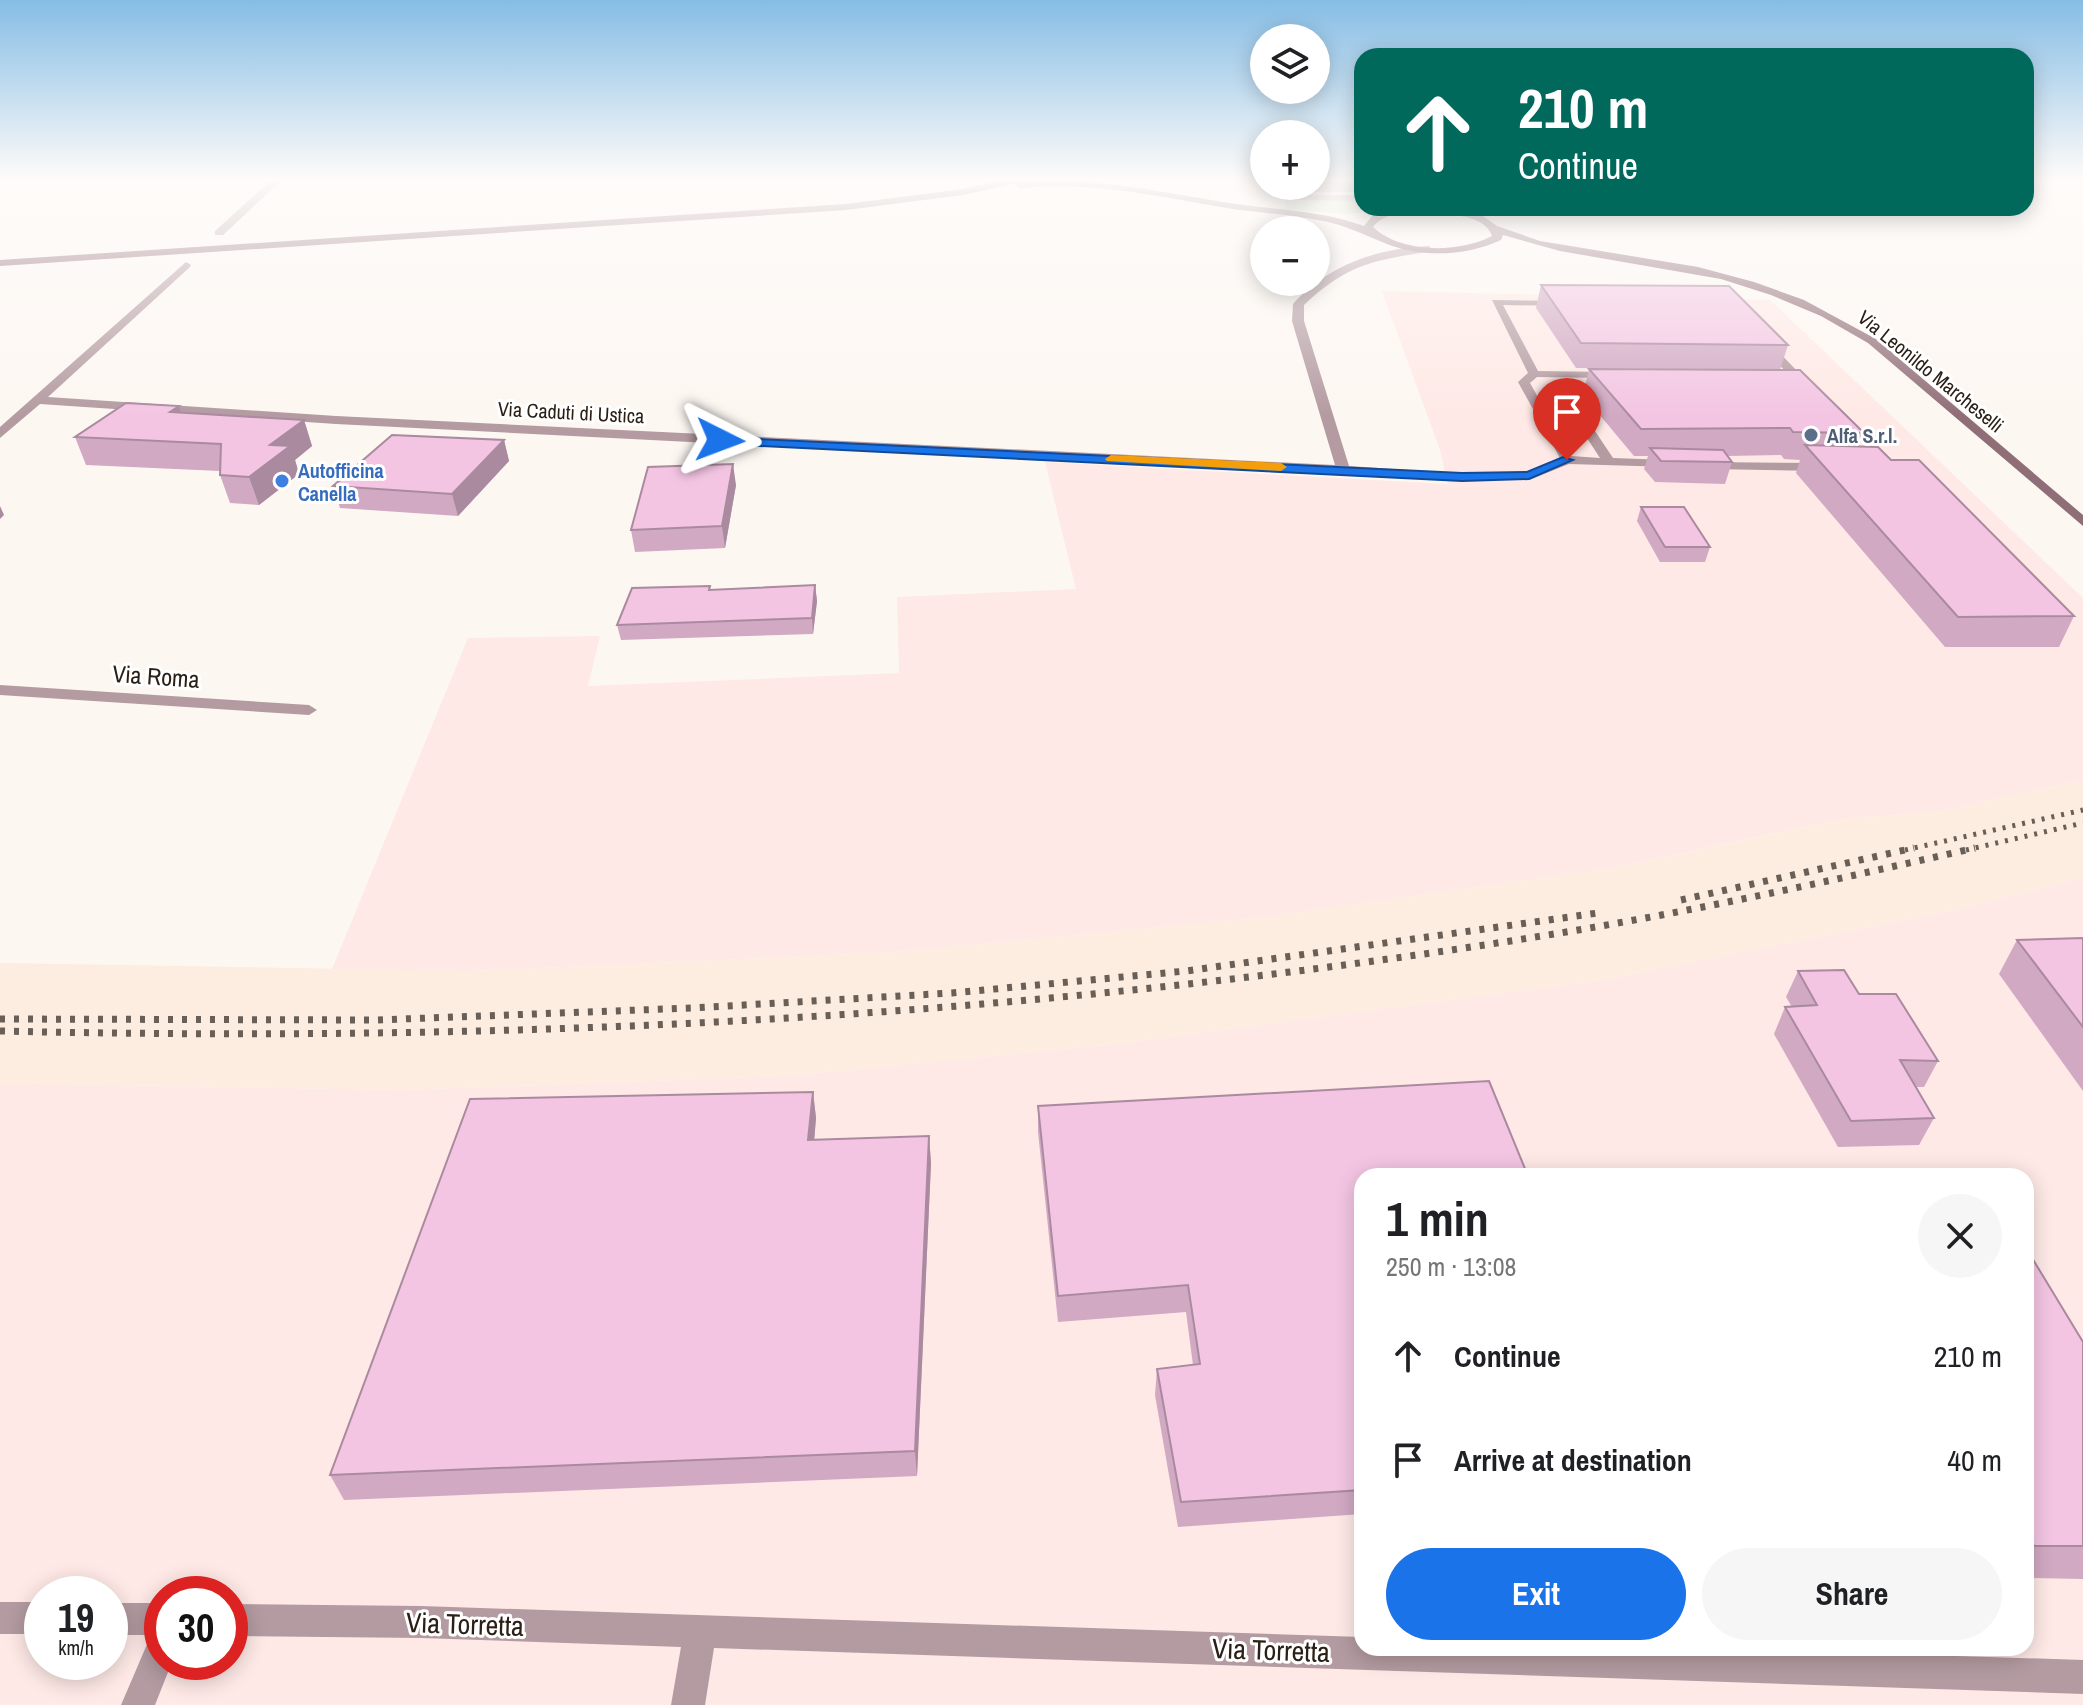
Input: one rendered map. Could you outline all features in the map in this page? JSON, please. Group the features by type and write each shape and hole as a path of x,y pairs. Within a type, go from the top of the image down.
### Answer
{"street":[{"path":"0,263 96,257"},
{"path":"1343,470 1298,321 1299,304 1315,287 1338,272 1373,257"},
{"name":"Via Leonildo Marcheselli","path":"1608,257 1719,276 1765,289 1839,319 1872,341 2083,522"},
{"path":"0,434 186,265"},
{"name":"Via Caduti di Ustica","path":"37,400 336,420 1462,477"},
{"path":"0,1618 24,1618"},
{"name":"Via Torretta","path":"248,1620 421,1622 1354,1653"},
{"path":"688,1705 700,1632"},
{"name":"Via Torretta","path":"1438,1656 2083,1677"},
{"path":"138,1705 148,1680"}],"lane":[{"path":"1534,374 1496,302 1573,303"},
{"path":"1757,335 1797,377 1766,377"},
{"path":"1567,460 1524,382 1534,374 1627,375"},
{"path":"1610,463 1561,389 1623,389"},
{"path":"1776,390 1807,390"},
{"path":"1533,396 1567,397"},
{"path":"1462,477 1529,476 1567,460 1687,464"},
{"path":"1702,465 1841,467"},
{"name":"Via Roma","path":"0,690 309,710"}],"shaded area":[{"path":"1382,291 1770,300 2083,598 2083,780 1942,811 1837,820 1618,867 1267,917 896,952 472,971 332,969 468,638 600,636 588,686 899,673 897,597 1076,589 1045,462 1448,484 1440,450"},
{"path":"2083,780 2083,878 1958,909 1603,980 1115,1044 784,1076 404,1090 0,1083 0,963 472,971 896,952 1267,917 1618,867 1838,820 1942,811"},
{"path":"2083,878 2083,1705 0,1705 0,1083 404,1090 784,1076 1115,1044 1603,980 1958,909"}],"building":[{"path":"1541,285 1729,286 1788,345 1581,343"},
{"path":"1589,369 1800,370 1864,433 1793,432 1790,428 1641,429"},
{"path":"126,403 179,406 170,412 304,420 270,445 290,446 249,477 220,475 221,444 75,437"},
{"path":"392,435 504,440 452,494 333,486"},
{"path":"1805,445 1878,447 1891,460 1919,460 2074,616 1958,617"},
{"path":"1650,448 1723,450 1732,462 1661,461"},
{"path":"733,464 722,526 631,530 648,467"},
{"path":"1641,507 1684,507 1710,547 1665,547"},
{"path":"815,585 812,618 617,625 632,588 710,586 709,590"},
{"path":"2083,938 2083,1027 2017,940"},
{"path":"1844,970 1859,994 1896,994 1938,1061 1900,1060 1934,1118 1851,1121 1785,1007 1817,1005 1798,971"},
{"path":"1489,1081 1525,1168 1354,1168 1354,1491 1181,1502 1157,1369 1200,1364 1188,1285 1058,1296 1038,1106"},
{"path":"813,1092 808,1140 929,1136 915,1451 330,1475 470,1099"},
{"path":"2034,1261 2083,1342 2083,1546 2034,1546"}],"railway":[{"path":"1905,850 2083,810"},
{"path":"1968,849 2083,823"},
{"path":"1681,900 1914,848"},
{"path":"1968,849 1975,848"},
{"path":"0,1031 195,1034 585,1028 973,1005 1361,963 1554,934 1765,894 1968,849"},
{"path":"0,1019 376,1020 692,1008 952,993 1186,971 1598,913"}],"slow traffic":[{"path":"1111,459 1281,467"}],"place":[{"name":"Alfa S.r.l.","path":"1811,435"},
{"name":"Autofficina Canella","path":"282,481"}],"route":[{"path":"720,440 1462,477 1529,476 1567,460"}]}
